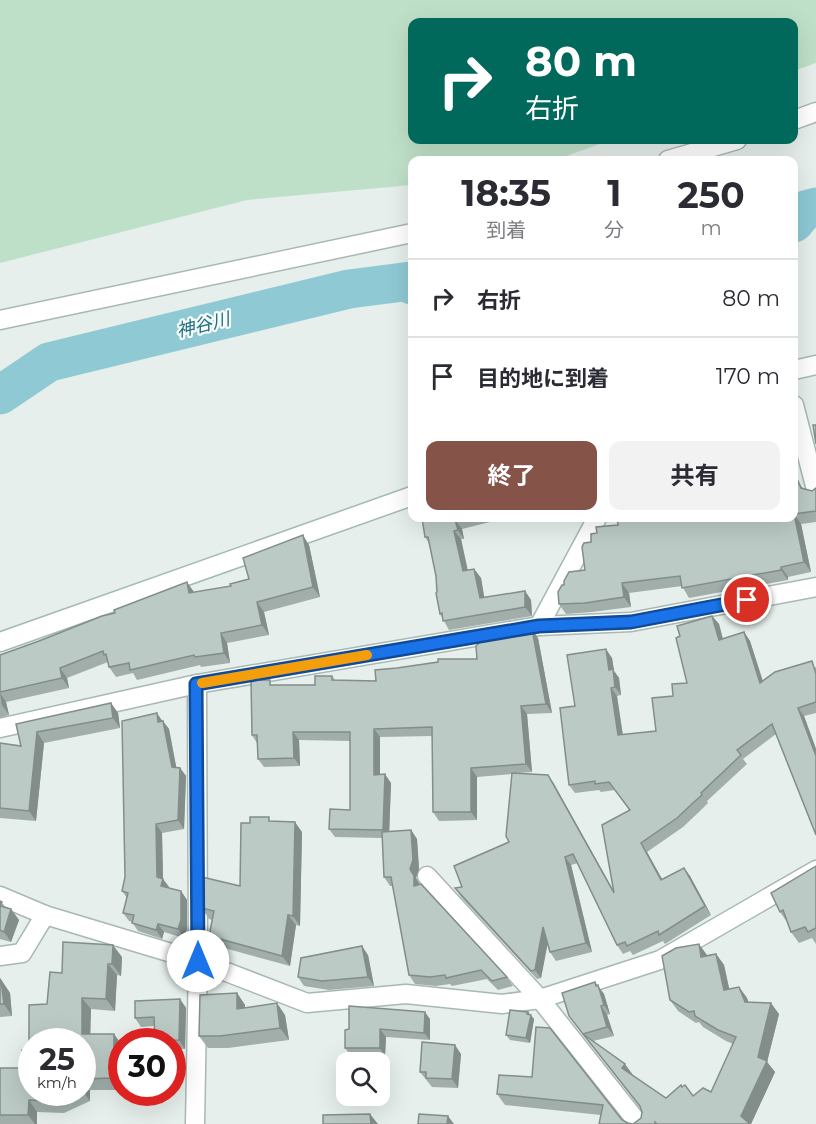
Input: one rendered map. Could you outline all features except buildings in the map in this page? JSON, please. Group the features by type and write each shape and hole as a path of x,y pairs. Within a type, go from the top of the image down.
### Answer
{"street":[{"path":"798,119 816,112"},
{"path":"682,156 723,144"},
{"path":"0,320 408,234"},
{"path":"798,369 816,364"},
{"path":"798,420 816,490"},
{"path":"0,642 408,497"},
{"path":"539,626 595,522"},
{"path":"1,731 196,684 539,626 631,622 816,587"},
{"path":"195,1124 198,961 196,684"},
{"path":"0,896 45,915 198,961 307,1003 406,994 502,1004 540,999 660,960 816,870"},
{"path":"427,876 540,999 639,1124"},
{"path":"0,956 21,953 45,915"}],"green space":[{"path":"0,0 816,0 816,63 798,70 798,18 408,18 408,144 600,144 566,156 408,156 408,185 247,200 0,263"}],"waterway":[{"name":"神谷川","path":"798,218 805,210 816,207"},
{"name":"神谷川","path":"0,395 49,362 349,289 408,281"}],"slow traffic":[{"path":"202,683 367,655"}],"route":[{"path":"198,961 196,684 539,626 631,622 747,600"}]}
